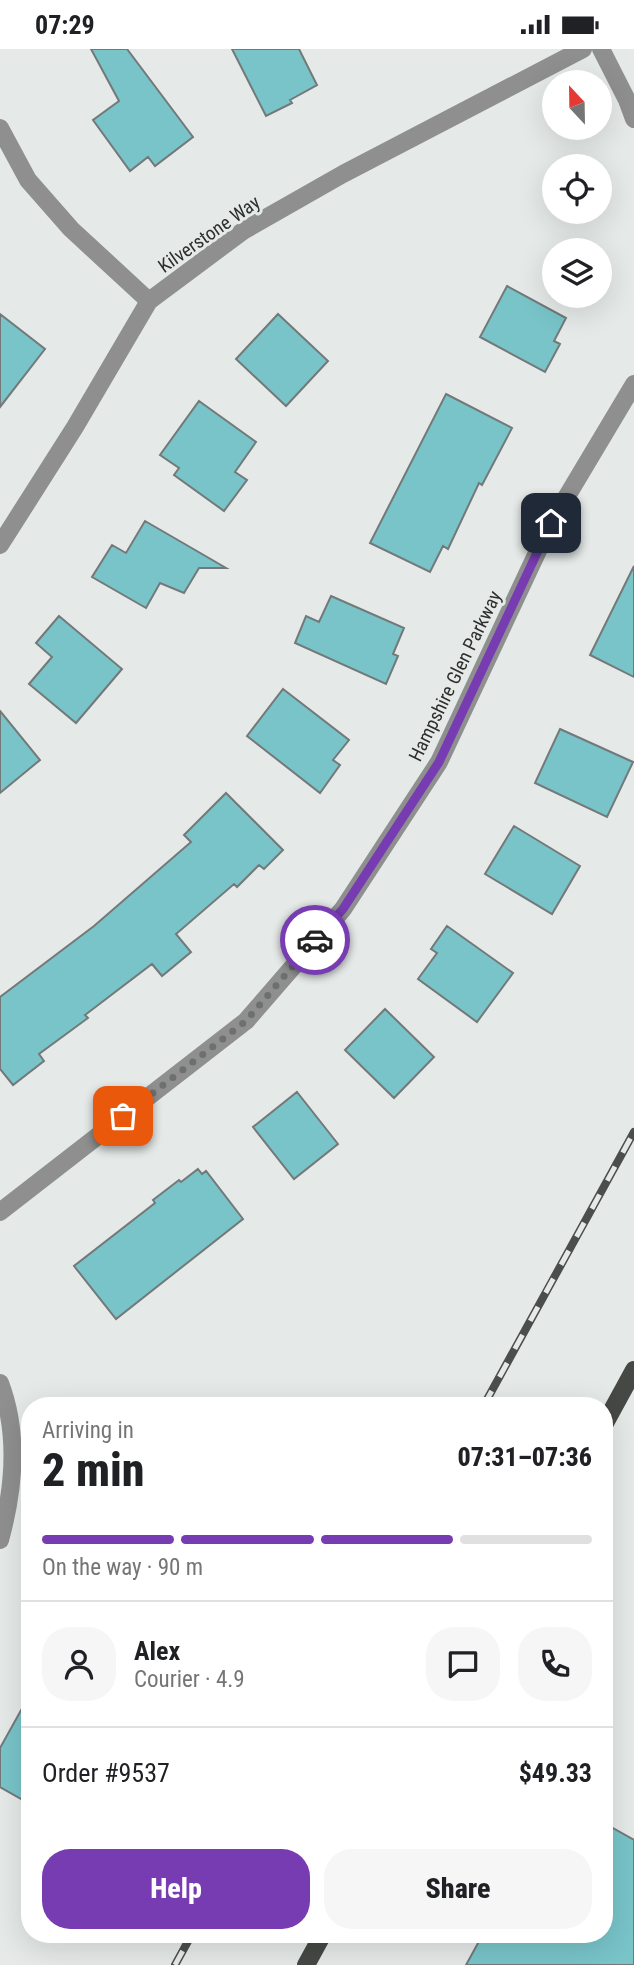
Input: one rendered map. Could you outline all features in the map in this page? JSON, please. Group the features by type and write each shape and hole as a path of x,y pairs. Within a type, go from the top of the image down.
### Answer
{"main road":[{"path":"613,1408 634,1370"},
{"path":"306,1965 318,1943"}],"street":[{"name":"Kilverstone Way","path":"0,545 75,427 149,301 243,231 343,174 583,49"},
{"path":"601,49 628,100 634,119"},
{"path":"0,128 28,180 71,229 149,301"},
{"name":"Hampshire Glen Parkway","path":"0,1212 246,1021 343,909 439,762 551,523 634,384"},
{"path":"0,1383 7,1402 14,1461 0,1540"}],"building":[{"path":"91,49 127,49 193,137 155,166 148,157 130,171 93,120 119,101"},
{"path":"232,49 299,49 317,85 290,100 292,103 266,116"},
{"path":"507,286 542,305 542,308 548,308 566,318 554,341 560,344 545,372 480,337"},
{"path":"0,314 45,349 0,407"},
{"path":"278,314 328,361 286,406 236,359"},
{"path":"446,394 512,428 482,485 479,483 448,549 443,546 430,572 370,543"},
{"path":"199,401 256,442 235,472 247,480 224,511 174,475 179,468 160,455"},
{"path":"145,521 226,568 199,568 184,593 160,583 146,608 92,577 112,545 126,553"},
{"path":"634,566 634,677 590,655"},
{"path":"331,596 404,628 393,654 398,656 386,684 295,643 306,616 319,622"},
{"path":"59,616 122,669 76,723 29,684 52,657 36,643"},
{"path":"283,689 349,740 333,760 340,765 320,793 247,736"},
{"path":"0,711 40,760 0,793"},
{"path":"560,729 633,762 607,817 535,783"},
{"path":"226,793 283,850 264,869 259,865 237,887 234,884 176,934 191,952 162,976 152,964 85,1015 88,1018 39,1054 44,1061 13,1085 0,1069 0,997 94,926 191,842 184,835"},
{"path":"514,826 580,866 552,914 485,874"},
{"path":"447,926 513,973 477,1022 418,979 437,953 431,949"},
{"path":"385,1009 434,1057 394,1098 345,1050"},
{"path":"297,1092 338,1144 294,1179 253,1127"},
{"path":"198,1169 202,1174 206,1171 243,1219 116,1319 74,1266 155,1203 153,1200"},
{"path":"21,1710 21,1799 0,1787 0,1748"},
{"path":"613,1828 634,1840 634,1965 466,1965 478,1943 613,1943"}],"railway":[{"path":"488,1397 634,1132"},
{"path":"175,1965 187,1943"}],"way so far":[{"path":"123,1116 246,1021 315,940"}],"route":[{"path":"315,940 343,909 439,762 551,523"}]}
